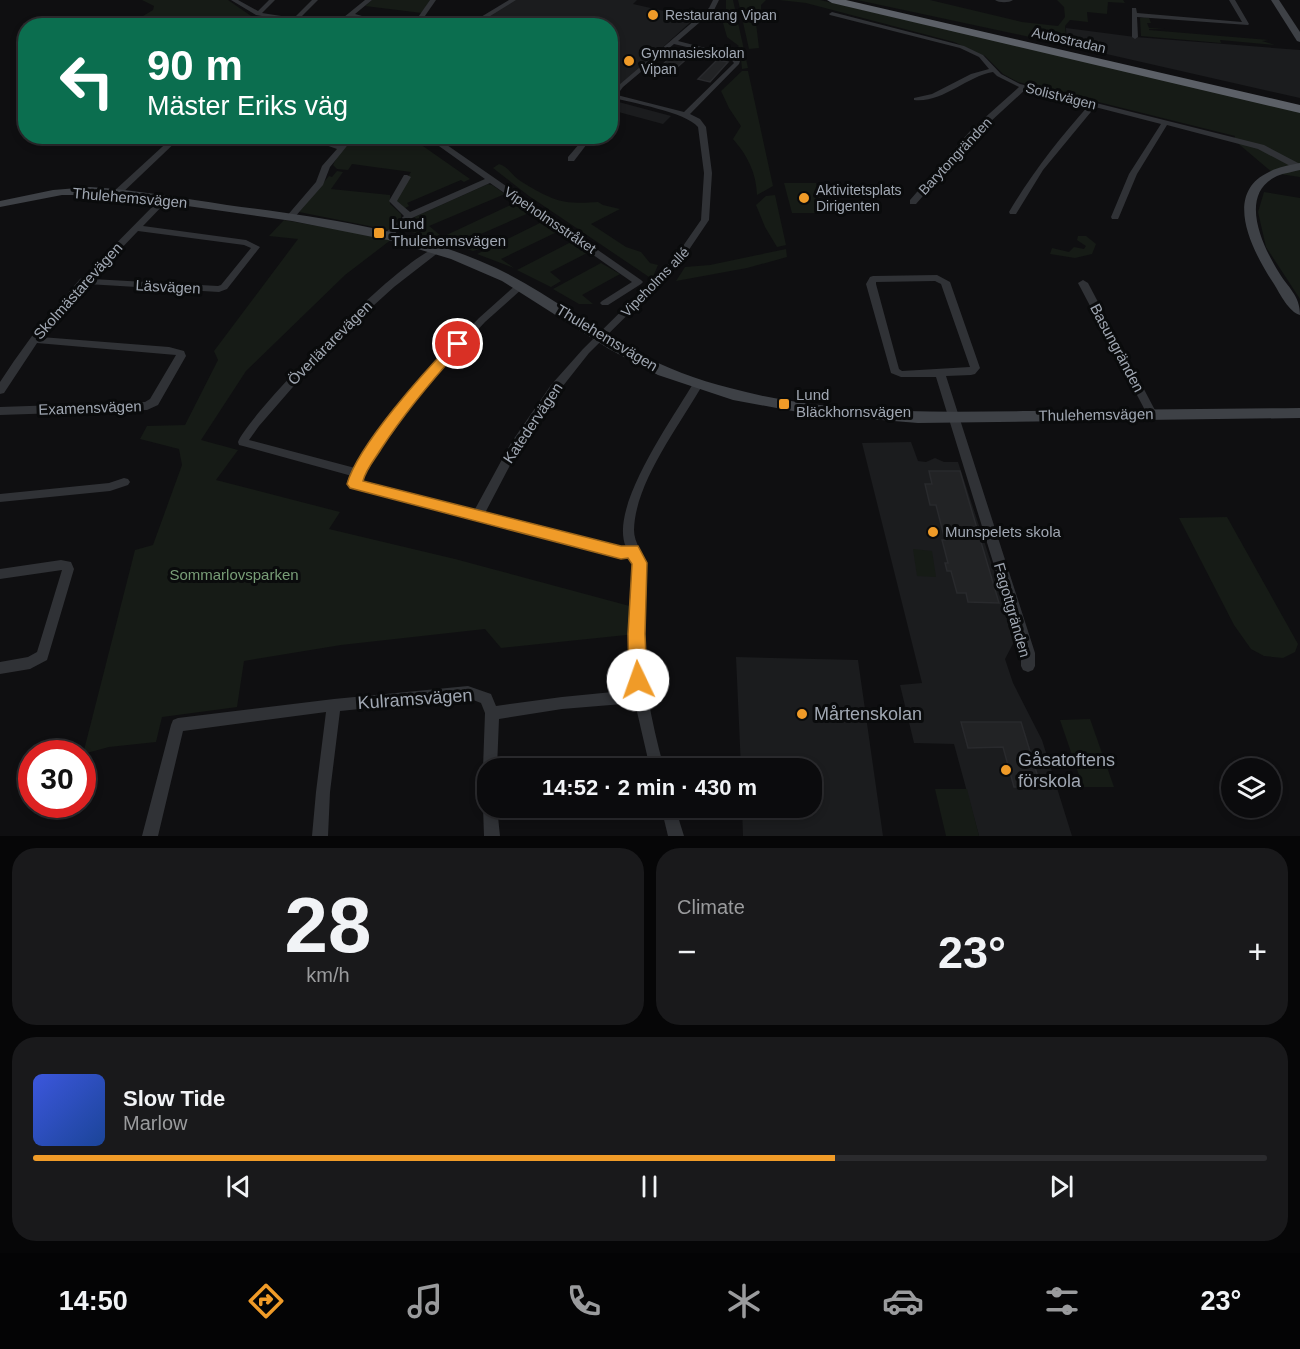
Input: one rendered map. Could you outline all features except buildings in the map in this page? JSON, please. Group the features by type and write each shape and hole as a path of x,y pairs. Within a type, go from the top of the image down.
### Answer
{"highway":[{"name":"Autostradan","path":"832,0 1300,106"},
{"name":"Autostradan","path":"847,0 1300,106"}],"street":[{"path":"234,0 258,14 283,18"},
{"path":"258,14 272,0"},
{"path":"298,18 315,0"},
{"path":"346,18 369,0"},
{"path":"420,18 433,0"},
{"path":"483,18 513,0"},
{"path":"618,90 712,9 716,0"},
{"path":"998,0 1010,0"},
{"path":"1135,37 1134,15 1246,24 1232,0"},
{"path":"1275,0 1300,39"},
{"name":"Solistvägen","path":"832,14 951,43 981,56 1007,81 1024,87 1261,147 1299,166"},
{"path":"350,15 363,18"},
{"path":"618,97 685,115 738,61 731,56 672,42"},
{"path":"916,99 929,99 967,78 984,71 994,70"},
{"name":"Barytongränden","path":"914,202 974,132 1024,87"},
{"path":"1013,212 1029,183 1052,150 1093,105"},
{"name":"Vipeholms allé","path":"601,337 677,261 705,220 708,173 702,127 685,115"},
{"path":"1115,217 1132,174 1165,123"},
{"path":"116,194 170,144"},
{"path":"328,144 341,148"},
{"path":"290,217 321,182 326,165 344,144"},
{"name":"Vipeholmsstråket","path":"439,144 638,282 605,303"},
{"path":"571,159 583,144"},
{"path":"1299,166 1278,171 1266,177 1253,192 1249,209 1253,234 1260,253 1300,311"},
{"path":"407,177 393,201 409,216"},
{"path":"388,235 409,216 490,180"},
{"name":"Thulehemsvägen","path":"0,204 62,192 116,194 290,217 388,235 490,270 520,286 632,357 698,384 811,409 856,415 908,418 1300,413"},
{"name":"Skolmästarevägen","path":"0,390 34,340 83,281 164,200"},
{"name":"Läsvägen","path":"83,281 219,289 224,287 256,247 246,243 136,228"},
{"name":"Överlärarevägen","path":"358,473 243,442 311,359 385,290 436,250"},
{"path":"937,278 944,280 975,368 971,372 940,373 901,374 895,371 870,282 873,279 937,278"},
{"name":"Basungränden","path":"1083,283 1152,414"},
{"path":"520,286 439,363 399,413 354,481 358,486 477,517 621,552 633,551"},
{"name":"Katedervägen","path":"477,517 514,446 576,362 601,337"},
{"name":"Examensvägen","path":"0,411 147,406 154,402 181,356 181,353 169,350 34,340"},
{"name":"Fagottgränden","path":"940,373 1028,653 1028,666"},
{"path":"655,758 640,696 636,644 639,563 633,551 628,529 640,485 659,446 698,384"},
{"path":"0,498 110,487 124,482"},
{"path":"0,574 61,565 67,566 68,569 42,656 30,663 0,668"},
{"name":"Kulramsvägen","path":"150,836 178,725 334,705 474,692 486,698 492,713 640,696"},
{"path":"320,836 334,705"},
{"path":"490,758 492,713"},
{"path":"491,818 492,836"},
{"path":"671,818 676,836"}],"shaded area":[{"name":"Gymnasieskolan Vipan","path":"513,0 637,0 633,4 695,18 618,88 618,18 483,18"},
{"path":"1066,28 1135,37 1300,50 1300,98 1067,45"},
{"name":"Gymnasieskolan Vipan","path":"618,102 671,116 663,124 618,112"},
{"path":"911,442 918,461 926,462 935,458 944,462 958,462 1016,638 1005,659 1013,683 1042,740 1072,836 979,836 954,744 914,743 900,685 922,683 862,443"},
{"name":"Mårtenskolan","path":"736,657 858,660 883,836 743,836 742,818 822,818 822,758 741,758"}],"green space":[{"path":"142,0 228,0 254,18 140,18 153,10 154,6"},
{"path":"372,0 430,0 422,13 365,6"},
{"path":"726,0 733,0 748,68 742,69 741,59 738,56 728,56 739,46 727,37 723,23 731,13 726,11"},
{"path":"738,0 766,0 761,5 761,12 756,23 759,48 749,49"},
{"path":"779,0 820,0 1300,111 1300,177 1273,173 1234,140 1235,136 1018,82 1003,74 985,56 954,42 806,3"},
{"path":"857,0 930,0 1022,22 1058,26 1065,17 1064,7 1057,0 1123,0 1125,3 1108,2 1107,14 1087,12 1088,22 1070,20 1065,26 1067,45"},
{"path":"1140,18 1149,18 1151,23 1147,23 1149,28 1165,29 1149,30 1269,40 1262,41 1275,45 1141,36"},
{"path":"742,71 748,71 773,186 757,195 750,165 733,139 741,126 721,91"},
{"path":"349,144 420,144 470,179 464,182 461,180 407,203 409,206 405,208 396,201 396,196 411,172 352,164 348,170 337,169 333,165 338,155"},
{"path":"499,164 506,167 522,182 558,200 575,203 598,202 620,209 591,224 626,247 641,252 650,263 658,265 652,279 529,196 493,168"},
{"path":"337,171 343,172 331,189 390,195 390,204 401,214 401,218 389,230 299,212 329,176 332,177"},
{"name":"Aktivitetsplats Dirigenten","path":"784,183 816,183 825,213 792,213"},
{"path":"488,184 505,194 429,226 440,235 428,236 408,231 418,220 414,217"},
{"path":"1264,192 1300,198 1300,299 1266,247 1258,212"},
{"path":"775,195 786,245 777,247 756,205 766,196"},
{"path":"515,203 531,212 474,237 486,247 473,251 438,239"},
{"name":"Sommarlovsparken","path":"284,220 392,239 345,275 246,371 201,440 238,450 216,480 340,512 329,529 455,559 637,608 636,634 501,648 485,629 341,645 244,661 237,707 162,717 156,742 96,750 96,740 87,740 135,550 153,545 182,465 179,449 140,439 147,426 185,425 218,360 214,351 298,239 269,236"},
{"path":"544,221 559,231 501,259 514,268 477,254"},
{"path":"1078,236 1086,236 1096,244 1092,254 1075,258 1050,254 1052,248 1069,252 1074,247 1084,249 1086,246 1077,240"},
{"path":"573,241 589,252 550,272 561,281 551,287 517,270"},
{"path":"786,249 787,257 747,268 676,281 685,267 710,265"},
{"path":"601,263 620,274 582,295 593,304 579,304 553,289"},
{"path":"1227,517 1298,644 1295,652 1283,658 1264,656 1251,649 1234,625 1179,518"},
{"path":"913,549 932,551 936,577 917,576"},
{"path":"1090,719 1114,787 1083,787 1060,720"},
{"path":"935,789 967,789 979,836 946,836"}],"place":[{"name":"Restaurang Vipan","path":"653,15"},
{"name":"Gymnasieskolan Vipan","path":"629,61"},
{"name":"Aktivitetsplats Dirigenten","path":"804,198"},
{"name":"Lund Thulehemsvägen","path":"379,233"},
{"name":"Lund Bläckhornsvägen","path":"784,404"},
{"name":"Munspelets skola","path":"933,532"},
{"name":"Mårtenskolan","path":"802,714"},
{"name":"Gåsatoftens förskola","path":"1006,770"}],"route":[{"path":"458,344 426,379 382,436 358,473 355,484 363,488 621,552 633,551 639,560 636,634 638,680"}]}
